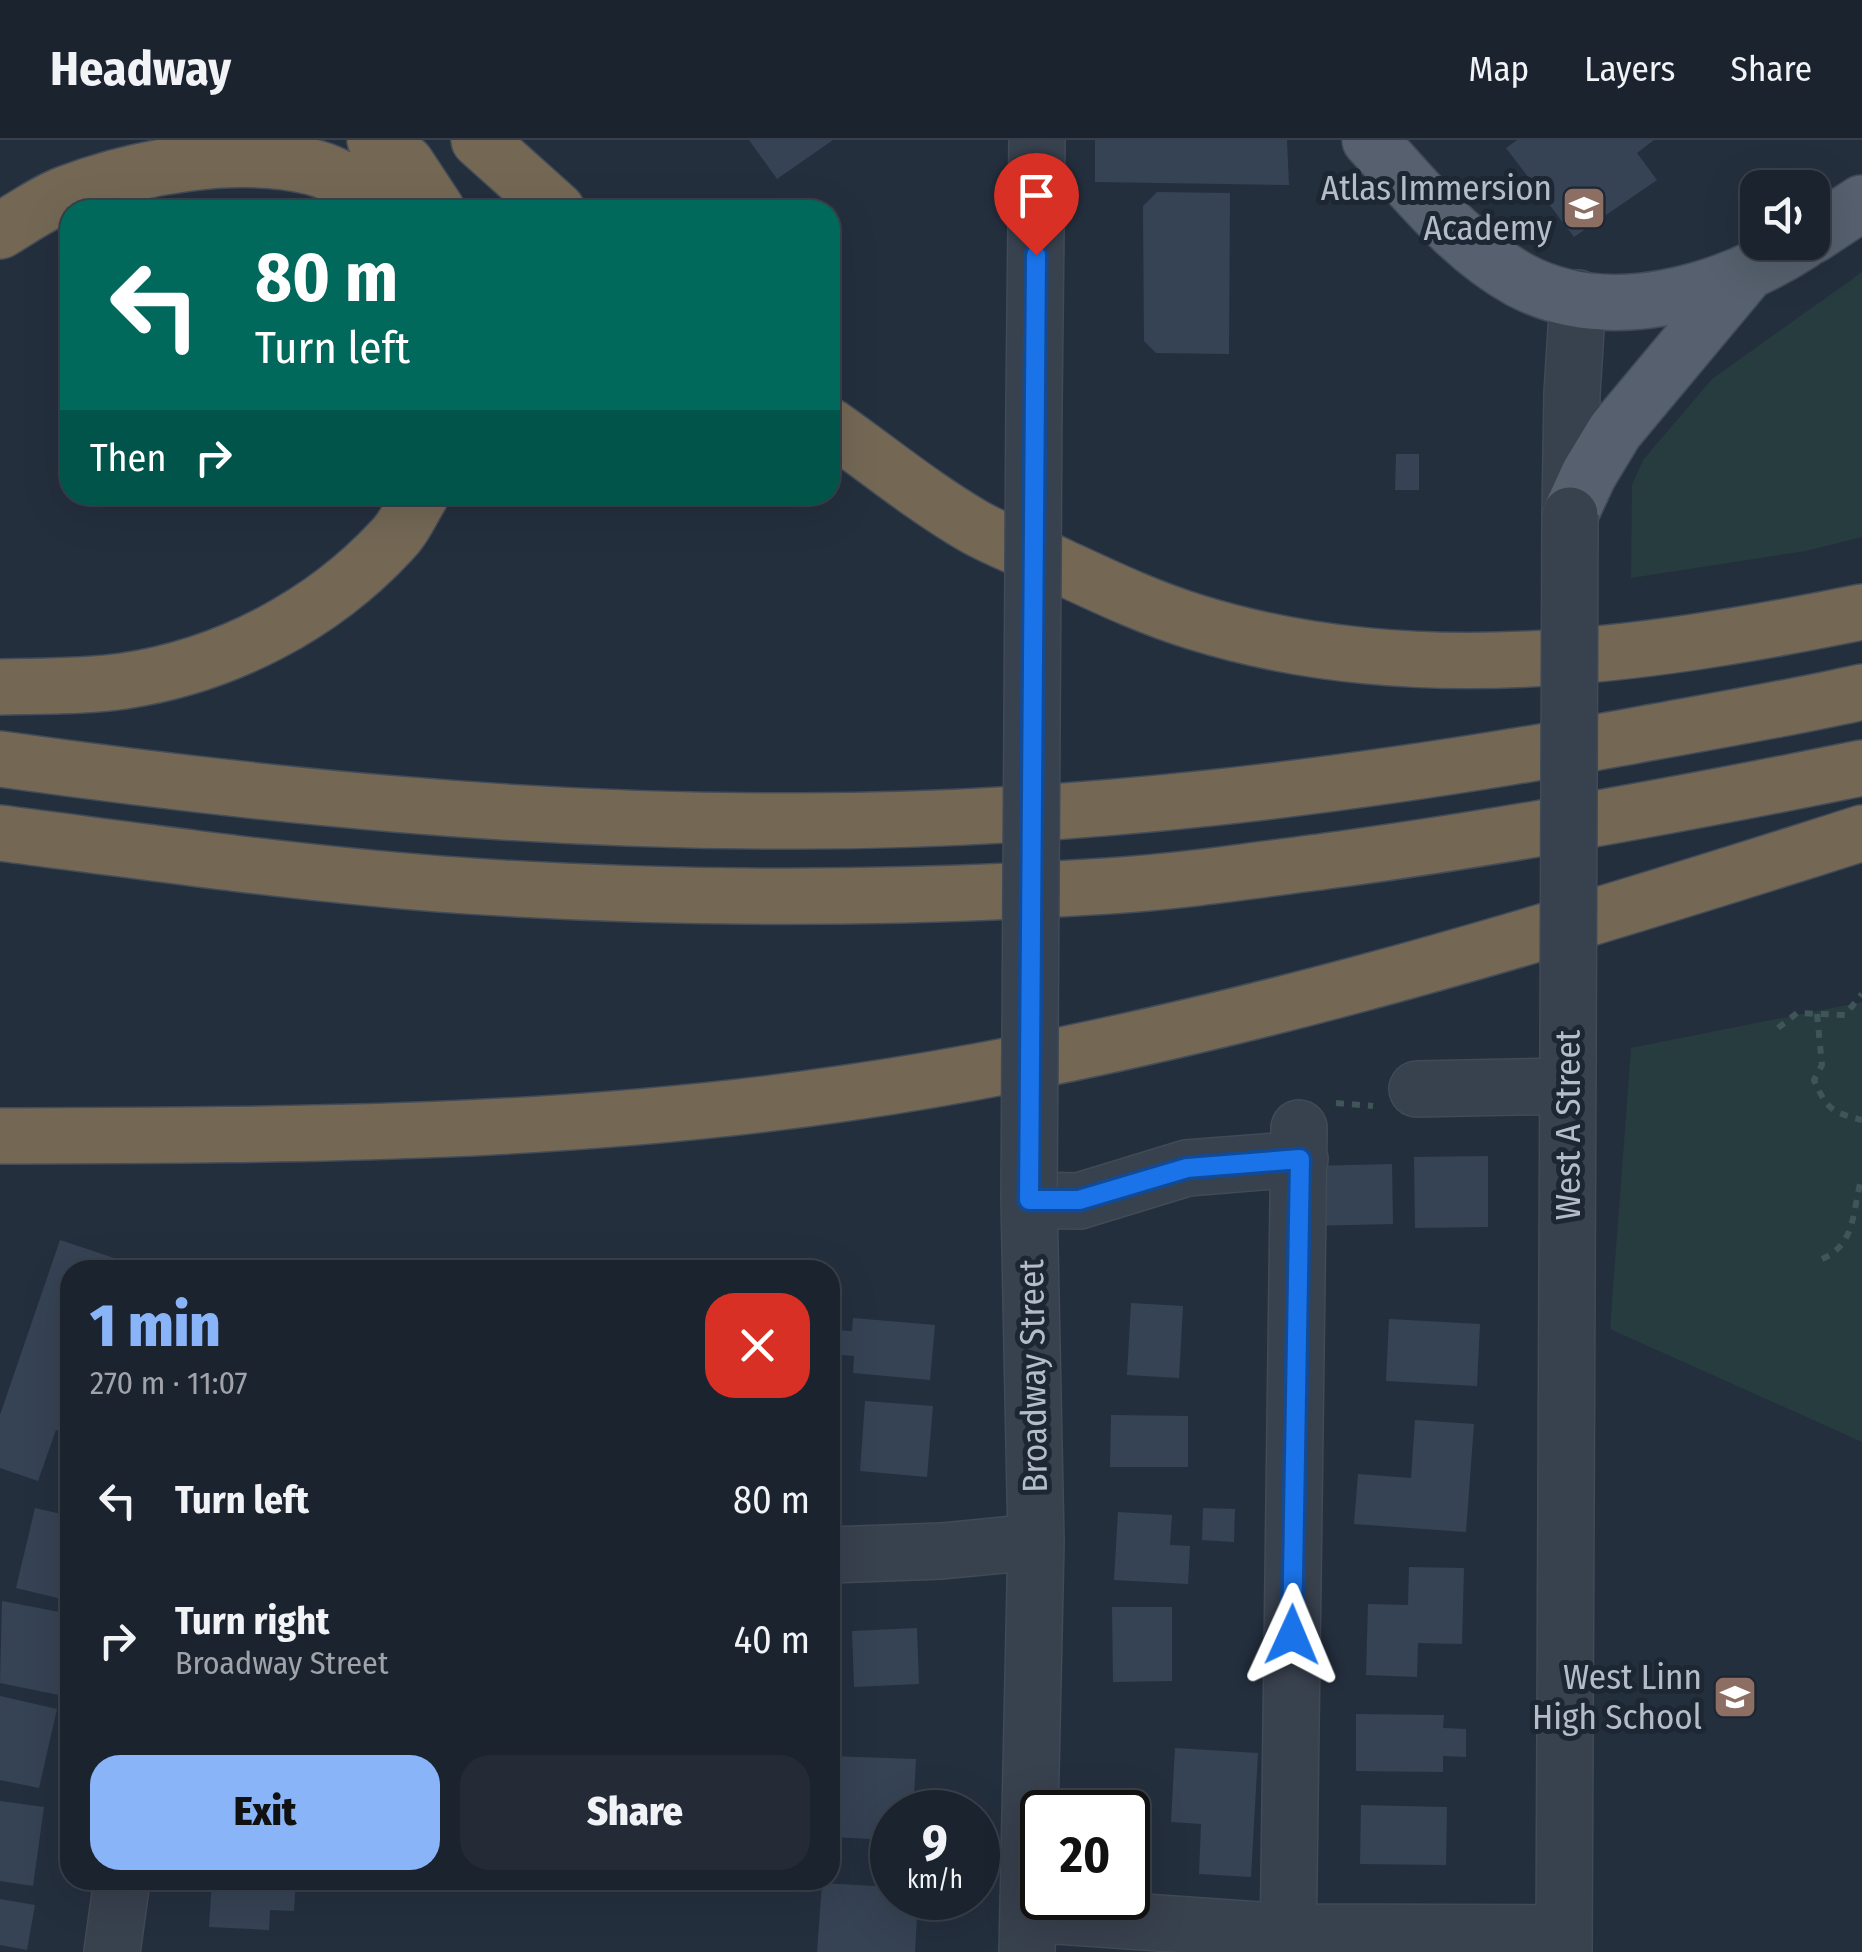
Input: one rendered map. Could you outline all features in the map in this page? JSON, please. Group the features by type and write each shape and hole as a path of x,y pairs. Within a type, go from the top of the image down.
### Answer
{"highway":[{"path":"375,140 406,163 431,200"},
{"path":"479,140 546,200"},
{"path":"0,231 64,194 136,170 254,160 314,168 360,188 374,200"},
{"path":"840,433 973,526 1118,593 1196,622 1291,644 1402,658 1500,661 1665,648 1862,612"},
{"path":"4,687 123,682 216,658 287,626 347,582 394,538 415,505"},
{"path":"0,759 309,796 574,817 796,822 916,820 1112,809 1268,793 1481,763 1862,692"},
{"path":"0,833 205,860 438,884 783,898 968,893 1199,878 1408,850 1662,809 1862,768"},
{"path":"0,1136 476,1130 726,1109 848,1093 1095,1048 1343,986 1862,833"}],"main road":[{"path":"1370,140 1425,200 1492,262 1546,292 1610,301 1660,298 1746,274 1770,260"},
{"path":"1830,224 1862,203"},
{"path":"1570,514 1615,431 1746,274"}],"street":[{"name":"Broadway Street","path":"1028,1933 1036,1542 1029,1200 1037,140"},
{"name":"West A Street","path":"1564,1943 1570,514 1578,298"},
{"path":"1397,1098 1568,1070"},
{"path":"1029,1200 1079,1200 1187,1168 1300,1144 1288,1942"},
{"path":"840,1556 1036,1542"},
{"path":"112,1952 121,1890"},
{"path":"1028,1933 1288,1942 1564,1943"}],"path":[{"path":"1778,1028 1797,1013 1845,1014 1862,994"},
{"path":"1816,1014 1822,1065 1814,1080 1835,1114 1862,1120"},
{"path":"1300,1144 1323,1102 1397,1098"},
{"path":"1822,1259 1837,1252 1853,1228 1862,1178"}],"green space":[{"path":"1862,272 1862,537 1806,551 1631,578 1632,485 1643,460 1712,379"},
{"path":"1862,1002 1862,1442 1610,1329 1631,1048"}],"building":[{"path":"749,140 833,140 777,179"},
{"path":"1095,140 1287,140 1289,185 1095,182"},
{"name":"Atlas Immersion Academy","path":"1517,140 1654,140 1637,153 1657,180 1574,237 1506,148"},
{"path":"1157,192 1230,193 1229,354 1156,353 1144,341 1143,206"},
{"path":"1396,454 1419,454 1419,490 1395,490"},
{"path":"1488,1156 1488,1227 1415,1228 1414,1157"},
{"path":"1392,1164 1393,1224 1309,1226 1308,1166"},
{"path":"60,1240 114,1258 60,1260 60,1431 56,1430 38,1481 0,1468 0,1415"},
{"path":"1131,1303 1183,1306 1179,1378 1127,1375"},
{"path":"853,1318 935,1325 930,1380 853,1373 854,1356 840,1355 840,1330 852,1331"},
{"path":"1389,1319 1480,1324 1477,1386 1386,1381"},
{"path":"865,1401 933,1406 927,1477 860,1471"},
{"path":"1111,1415 1188,1416 1188,1467 1110,1467"},
{"path":"1415,1420 1474,1424 1466,1532 1354,1524 1358,1474 1411,1478"},
{"path":"35,1508 60,1514 60,1599 16,1588"},
{"path":"1203,1508 1235,1509 1234,1542 1202,1540"},
{"path":"1118,1512 1172,1515 1170,1545 1190,1546 1188,1584 1114,1580"},
{"path":"1409,1567 1464,1568 1462,1644 1418,1643 1417,1677 1366,1675 1368,1604 1408,1605"},
{"path":"2,1601 60,1612 59,1695 0,1683"},
{"path":"1112,1607 1172,1607 1172,1681 1113,1682"},
{"path":"917,1628 919,1684 854,1687 852,1631"},
{"path":"0,1696 57,1709 39,1788 0,1780"},
{"path":"1356,1714 1444,1715 1443,1728 1466,1729 1466,1757 1443,1756 1443,1772 1356,1771"},
{"path":"1175,1748 1258,1753 1251,1877 1199,1874 1201,1824 1171,1822"},
{"path":"840,1756 916,1759 914,1790 870,1790 870,1839 840,1837"},
{"path":"0,1801 44,1807 33,1886 0,1881"},
{"path":"1361,1805 1447,1807 1446,1865 1360,1864"},
{"path":"840,1884 870,1886 870,1920 917,1920 915,1952 817,1952 821,1890 840,1890"},
{"path":"211,1890 295,1890 294,1911 270,1910 269,1930 209,1927"},
{"path":"0,1899 35,1905 27,1950 0,1945"}],"place":[{"name":"Atlas Immersion Academy","path":"1584,208"},
{"name":"West Linn High School","path":"1735,1697"}],"route":[{"path":"1036,255 1029,1200 1079,1200 1187,1168 1300,1159 1292,1635"}]}
